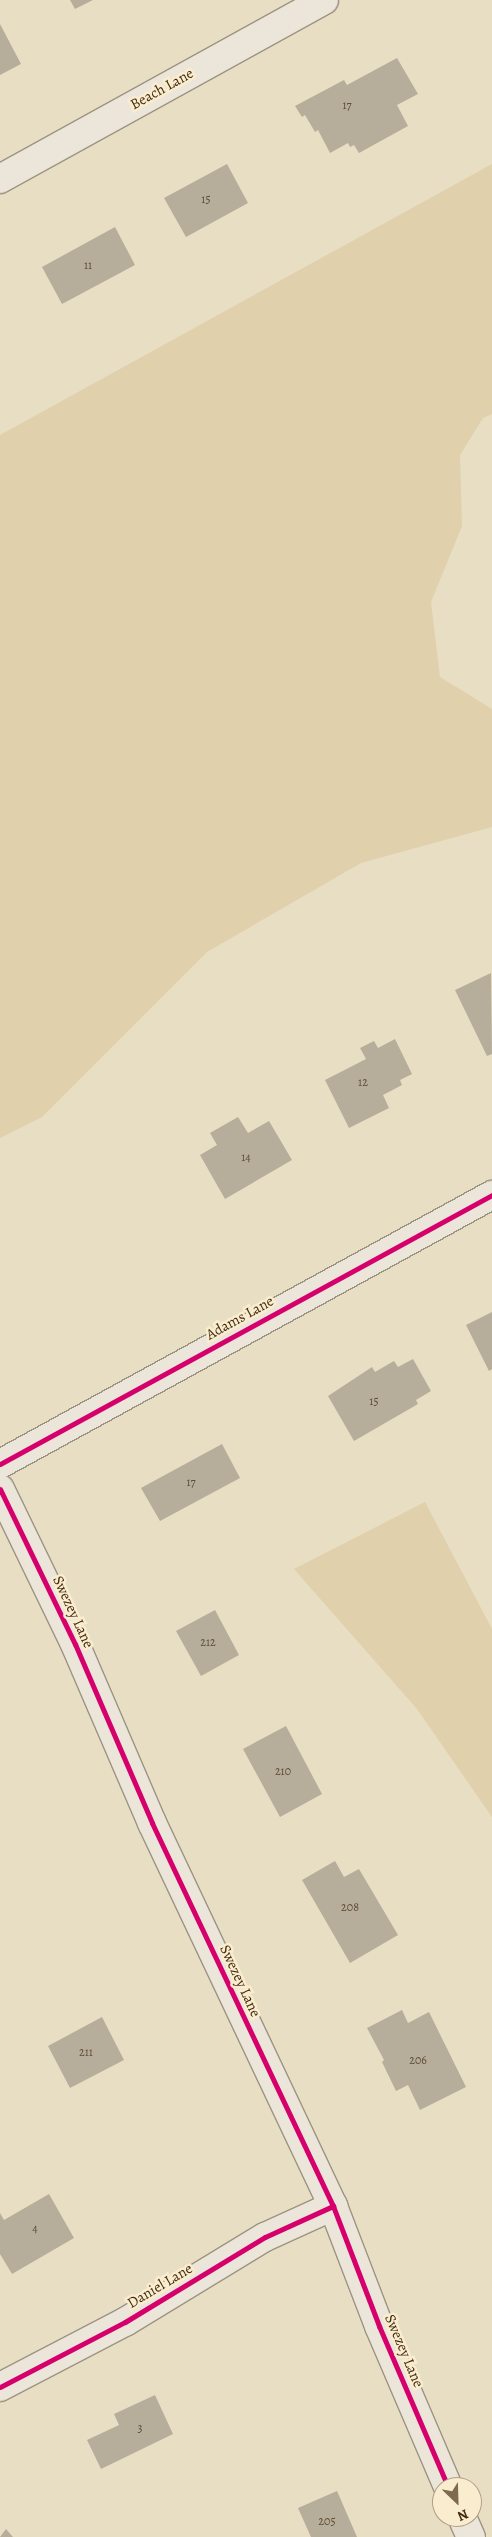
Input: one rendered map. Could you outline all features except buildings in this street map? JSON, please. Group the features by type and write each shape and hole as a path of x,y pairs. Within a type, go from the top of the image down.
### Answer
{"street":[{"name":"Beach Lane","path":"0,179 324,0"},
{"name":"Adams Lane","path":"0,1464 492,1195"},
{"name":"Swezey Lane","path":"0,1489 76,1644 152,1823 333,2206 379,2326 444,2477"},
{"name":"Daniel Lane","path":"0,2387 124,2322 265,2236 333,2206"}],"shaded area":[{"path":"492,164 492,414 483,418 460,455 462,526 431,602 440,677 492,709 492,827 361,863 207,952 42,1117 0,1138 0,435"},
{"path":"425,1502 492,1629 492,1817 417,1709 294,1569"}],"cycle path":[{"path":"0,1464 492,1195"},
{"path":"0,1489 75,1644 152,1823 333,2206 379,2326 444,2477"},
{"path":"0,2387 125,2322 265,2237 333,2206"}]}
